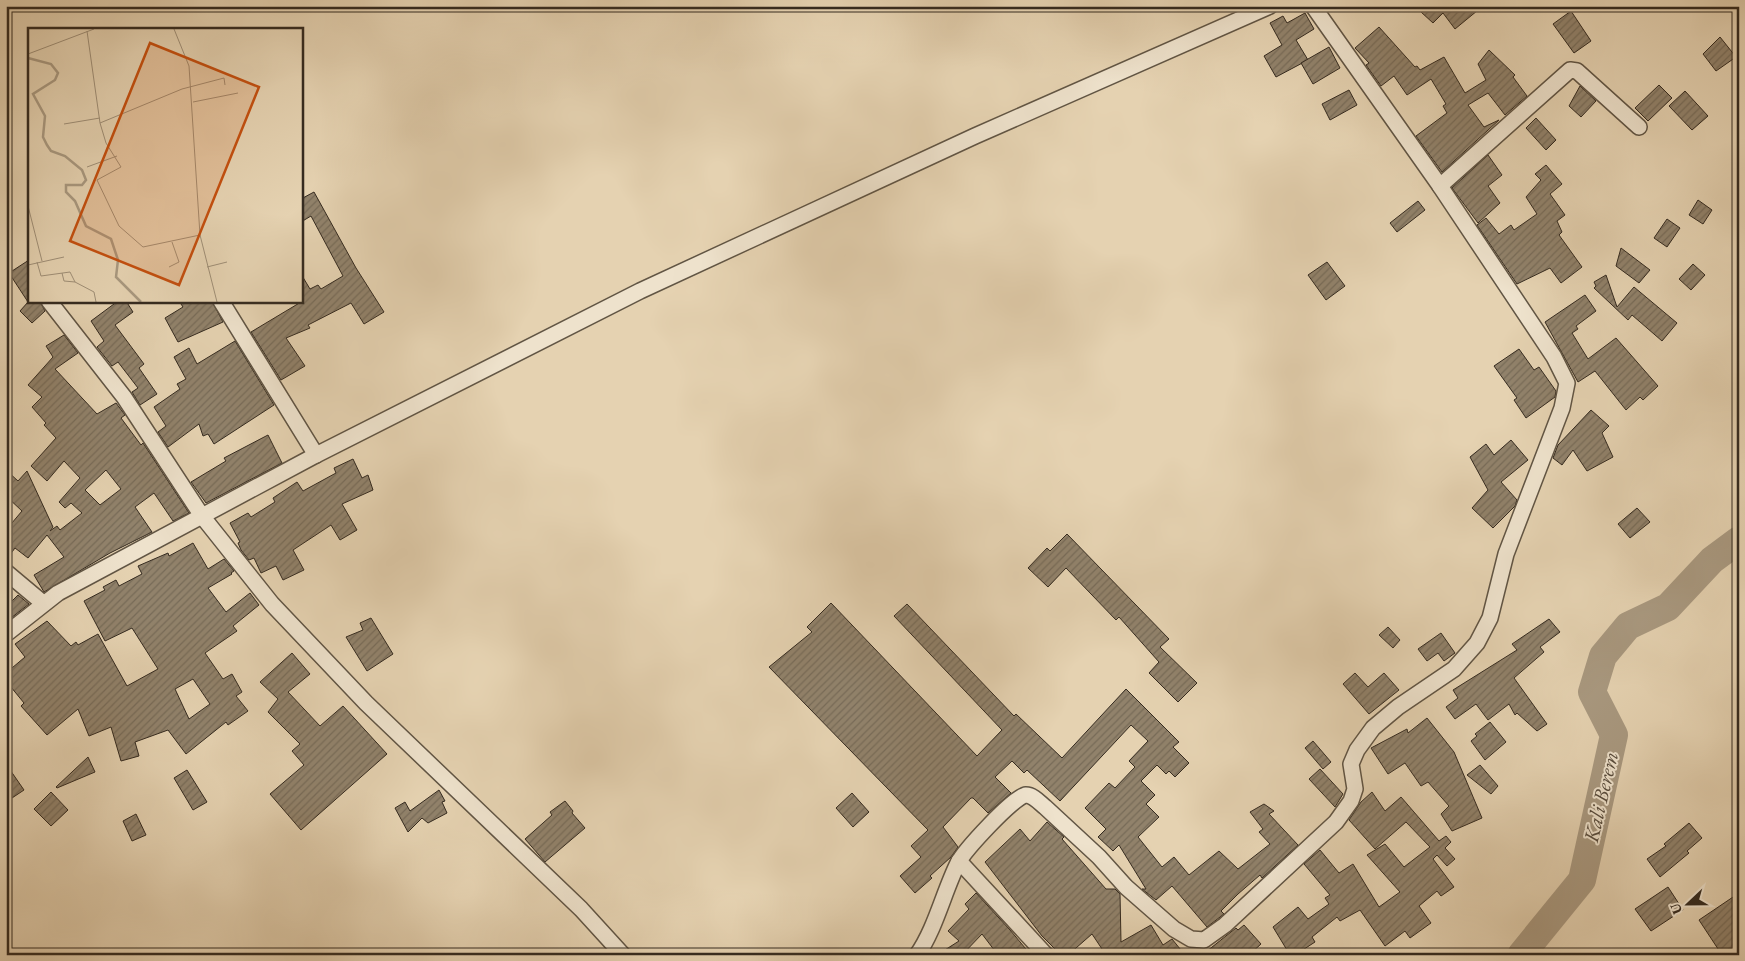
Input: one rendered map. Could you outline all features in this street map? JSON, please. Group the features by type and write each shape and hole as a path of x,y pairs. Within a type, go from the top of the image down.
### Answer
{"street":[{"path":"6,634 58,593 316,455 640,291 975,136 1270,6"},
{"path":"917,955 930,933 958,861 996,818 1018,798 1026,795 1034,798 1099,857 1156,915 1191,939 1204,940 1225,925 1336,822 1351,801 1355,788 1351,764 1356,750 1373,728 1398,707 1454,669 1477,643 1490,618 1506,554 1562,408 1567,383 1554,357 1440,186 1313,6"},
{"path":"1440,186 1570,70 1577,71 1639,127"},
{"path":"50,302 124,397 202,516 272,604 305,641 366,703 581,909 623,955"},
{"path":"222,302 316,455"},
{"path":"6,572 43,604"},
{"path":"958,861 1046,955"}],"building":[{"path":"1427,6 1483,6 1455,29 1443,13 1433,23 1421,12"},
{"path":"1571,11 1591,41 1574,53 1553,24"},
{"path":"1305,13 1314,29 1296,40 1308,60 1276,77 1264,56 1282,45 1270,23 1283,16 1287,23"},
{"path":"1379,27 1415,67 1417,66 1420,70 1444,57 1465,93 1486,80 1478,64 1489,50 1515,75 1513,77 1527,96 1505,115 1488,93 1468,105 1484,127 1499,120 1442,172 1416,136 1447,113 1443,106 1446,104 1431,79 1407,95 1394,76 1381,86 1366,65 1369,63 1355,48"},
{"path":"1720,37 1736,57 1716,71 1703,54"},
{"path":"1329,47 1340,68 1313,84 1301,63"},
{"path":"1659,85 1672,98 1648,121 1635,108"},
{"path":"1580,86 1596,101 1581,117 1569,106"},
{"path":"1349,90 1357,105 1330,120 1322,104"},
{"path":"1685,91 1708,116 1692,130 1669,106"},
{"path":"1536,118 1556,140 1546,150 1526,128"},
{"path":"1488,155 1502,175 1488,186 1500,203 1478,223 1452,188"},
{"path":"1546,165 1562,184 1550,194 1565,215 1557,221 1562,232 1559,235 1582,267 1561,283 1550,268 1517,284 1477,225 1486,218 1499,234 1511,225 1514,230 1537,214 1526,197 1541,180 1535,174"},
{"path":"314,192 356,268 384,312 364,324 351,303 308,325 310,328 286,338 305,366 281,380 251,332 302,302 302,276 310,289 318,285 321,289 343,276 311,216 302,221 302,198"},
{"path":"1698,200 1712,210 1703,224 1689,215"},
{"path":"1418,201 1425,210 1397,232 1390,223"},
{"path":"1667,219 1680,228 1667,247 1654,238"},
{"path":"1621,248 1650,270 1639,283 1616,266"},
{"path":"28,261 28,302 9,273"},
{"path":"1327,262 1345,286 1326,300 1308,275"},
{"path":"1693,264 1705,275 1691,290 1679,279"},
{"path":"1606,275 1617,307 1634,287 1677,323 1662,341 1632,315 1628,320 1594,288 1596,286 1594,282"},
{"path":"1585,295 1596,311 1576,326 1578,329 1572,333 1588,359 1616,338 1658,386 1643,400 1640,397 1626,410 1595,371 1578,382 1545,322"},
{"path":"28,302 40,302 45,311 32,323 20,311"},
{"path":"117,302 127,302 133,312 115,325 144,364 139,368 157,394 140,405 132,392 138,388 118,362 112,366 97,347 104,341 91,321"},
{"path":"180,302 213,302 223,322 178,342 165,318 183,307"},
{"path":"64,335 78,353 55,369 97,414 116,403 125,415 121,418 141,445 143,443 189,513 173,521 154,493 135,507 152,532 110,553 44,592 34,575 64,557 47,535 28,558 15,548 6,560 6,530 22,511 6,496 6,470 18,481 27,471 53,527 50,531 57,526 60,530 82,513 71,503 65,508 59,502 80,478 64,461 47,481 31,466 56,438 44,425 46,423 32,407 42,397 28,385 53,357 46,346","holes":["106,470 121,489 100,505 85,490"]},
{"path":"235,341 274,405 214,444 208,434 203,436 199,424 168,447 158,432 166,426 154,407 180,389 177,384 186,379 174,357 189,348 197,364"},
{"path":"1519,349 1534,370 1539,367 1556,391 1555,397 1526,418 1514,400 1517,398 1494,366"},
{"path":"1591,410 1609,426 1602,433 1613,457 1587,471 1573,450 1562,465 1553,458 1558,445"},
{"path":"268,435 282,463 206,503 191,482 226,461 224,458"},
{"path":"1511,440 1528,460 1501,482 1517,500 1515,506 1493,528 1472,508 1488,490 1470,457 1486,444 1494,455"},
{"path":"353,459 362,478 368,475 373,490 342,504 357,530 340,540 331,525 293,550 304,570 283,580 276,566 261,573 254,558 249,560 241,550 238,543 240,542 230,523 248,513 251,517 275,502 273,498 297,482 303,491 336,473 334,468"},
{"path":"1637,508 1650,522 1630,538 1618,524"},
{"path":"1067,534 1169,639 1160,647 1197,683 1178,702 1149,673 1159,662 1119,617 1116,620 1066,568 1048,587 1028,568 1047,548 1050,551"},
{"path":"193,543 208,569 224,559 234,571 208,588 226,612 250,593 259,605 233,626 237,631 205,653 223,679 232,674 242,692 236,696 248,711 228,725 226,722 186,754 168,730 135,742 139,756 121,761 111,727 89,736 78,709 47,735 21,706 24,703 6,681 6,673 25,657 15,644 47,621 71,646 76,642 78,645 98,634 127,686 158,669 132,628 105,641 84,601 105,590 103,587 116,580 119,586 142,574 138,566 168,553 169,556","holes":["193,679 210,704 189,719 175,689"]},
{"path":"18,595 29,604 6,622 6,607"},
{"path":"831,603 977,756 1002,730 894,616 907,604 1014,716 1016,714 1062,758 1126,689 1179,742 1173,747 1189,763 1175,777 1169,771 1166,774 1157,765 1141,781 1155,795 1146,804 1159,817 1138,837 1162,867 1174,857 1189,875 1219,851 1238,869 1270,844 1259,832 1263,829 1250,812 1264,804 1274,811 1269,814 1298,845 1262,878 1260,875 1238,894 1221,911 1224,914 1207,927 1172,886 1156,900 1142,889 1146,889 1119,845 1113,851 1098,837 1106,829 1085,808 1109,783 1115,788 1135,767 1129,761 1148,741 1131,725 1060,801 1027,770 1024,773 1012,761 995,777 1011,793 988,813 971,798 943,827 958,847 951,857 930,876 932,878 915,893 900,876 921,857 911,846 928,830 769,667 812,632 807,627"},
{"path":"371,618 393,654 367,671 346,637 363,630 360,623"},
{"path":"1549,619 1560,632 1540,647 1544,652 1514,678 1547,724 1537,731 1517,713 1515,715 1509,704 1488,720 1476,704 1455,719 1446,707 1458,698 1453,690 1517,650 1512,644"},
{"path":"1388,627 1400,640 1393,648 1379,635"},
{"path":"1441,633 1455,653 1444,661 1438,653 1427,661 1418,649"},
{"path":"292,653 310,674 288,692 320,726 343,706 387,754 301,830 270,794 304,765 292,751 300,744 268,712 278,699 260,682"},
{"path":"1355,673 1368,687 1384,673 1399,690 1369,714 1343,684"},
{"path":"1427,718 1454,752 1482,818 1452,831 1441,814 1449,806 1428,782 1421,786 1405,763 1388,774 1371,748 1407,729 1408,733"},
{"path":"1490,722 1506,742 1485,760 1471,741 1477,736 1475,734"},
{"path":"1313,741 1331,762 1323,769 1305,748"},
{"path":"88,757 95,772 56,787"},
{"path":"6,764 24,790 6,802"},
{"path":"1480,765 1498,786 1491,794 1467,775"},
{"path":"1320,769 1343,794 1335,807 1309,779"},
{"path":"187,770 207,802 193,810 174,778"},
{"path":"439,790 445,801 442,802 447,813 428,823 422,818 408,832 395,808 405,802 410,811"},
{"path":"51,792 68,810 51,826 34,809"},
{"path":"1372,792 1385,811 1401,797 1439,841 1446,836 1451,842 1445,848 1455,859 1447,866 1437,855 1433,859 1454,887 1441,896 1437,891 1419,906 1431,923 1410,938 1405,931 1385,946 1360,910 1340,921 1337,917 1312,937 1315,942 1295,955 1290,955 1273,927 1298,907 1308,919 1329,904 1325,898 1330,895 1304,864 1320,850 1339,873 1353,864 1379,907 1400,892 1367,855 1385,844 1404,867 1430,847 1406,822 1375,849 1349,820 1361,802"},
{"path":"852,793 869,812 853,827 836,808"},
{"path":"565,801 573,811 572,813 585,828 545,862 525,839 552,815 550,812"},
{"path":"136,814 146,835 132,841 123,821"},
{"path":"1047,822 1064,837 1062,839 1106,889 1115,889 1120,894 1121,942 1151,925 1163,945 1172,939 1185,955 1099,955 1104,952 1092,934 1068,955 1061,955 1042,936 985,862 1020,829 1030,841"},
{"path":"1689,823 1702,838 1687,851 1689,853 1660,877 1647,859 1666,846 1664,844"},
{"path":"1668,887 1683,910 1651,931 1635,909"},
{"path":"976,893 1031,955 998,955 982,934 962,955 937,955 959,941 948,931 969,909 965,904"},
{"path":"1739,893 1739,955 1722,955 1699,920"},
{"path":"1244,925 1261,944 1249,955 1202,955 1236,928 1238,930"}],"waterway":[{"name":"Kali Berem","path":"1521,955 1582,880 1614,735 1592,692 1603,656 1628,626 1668,607 1712,560 1739,540"}]}
